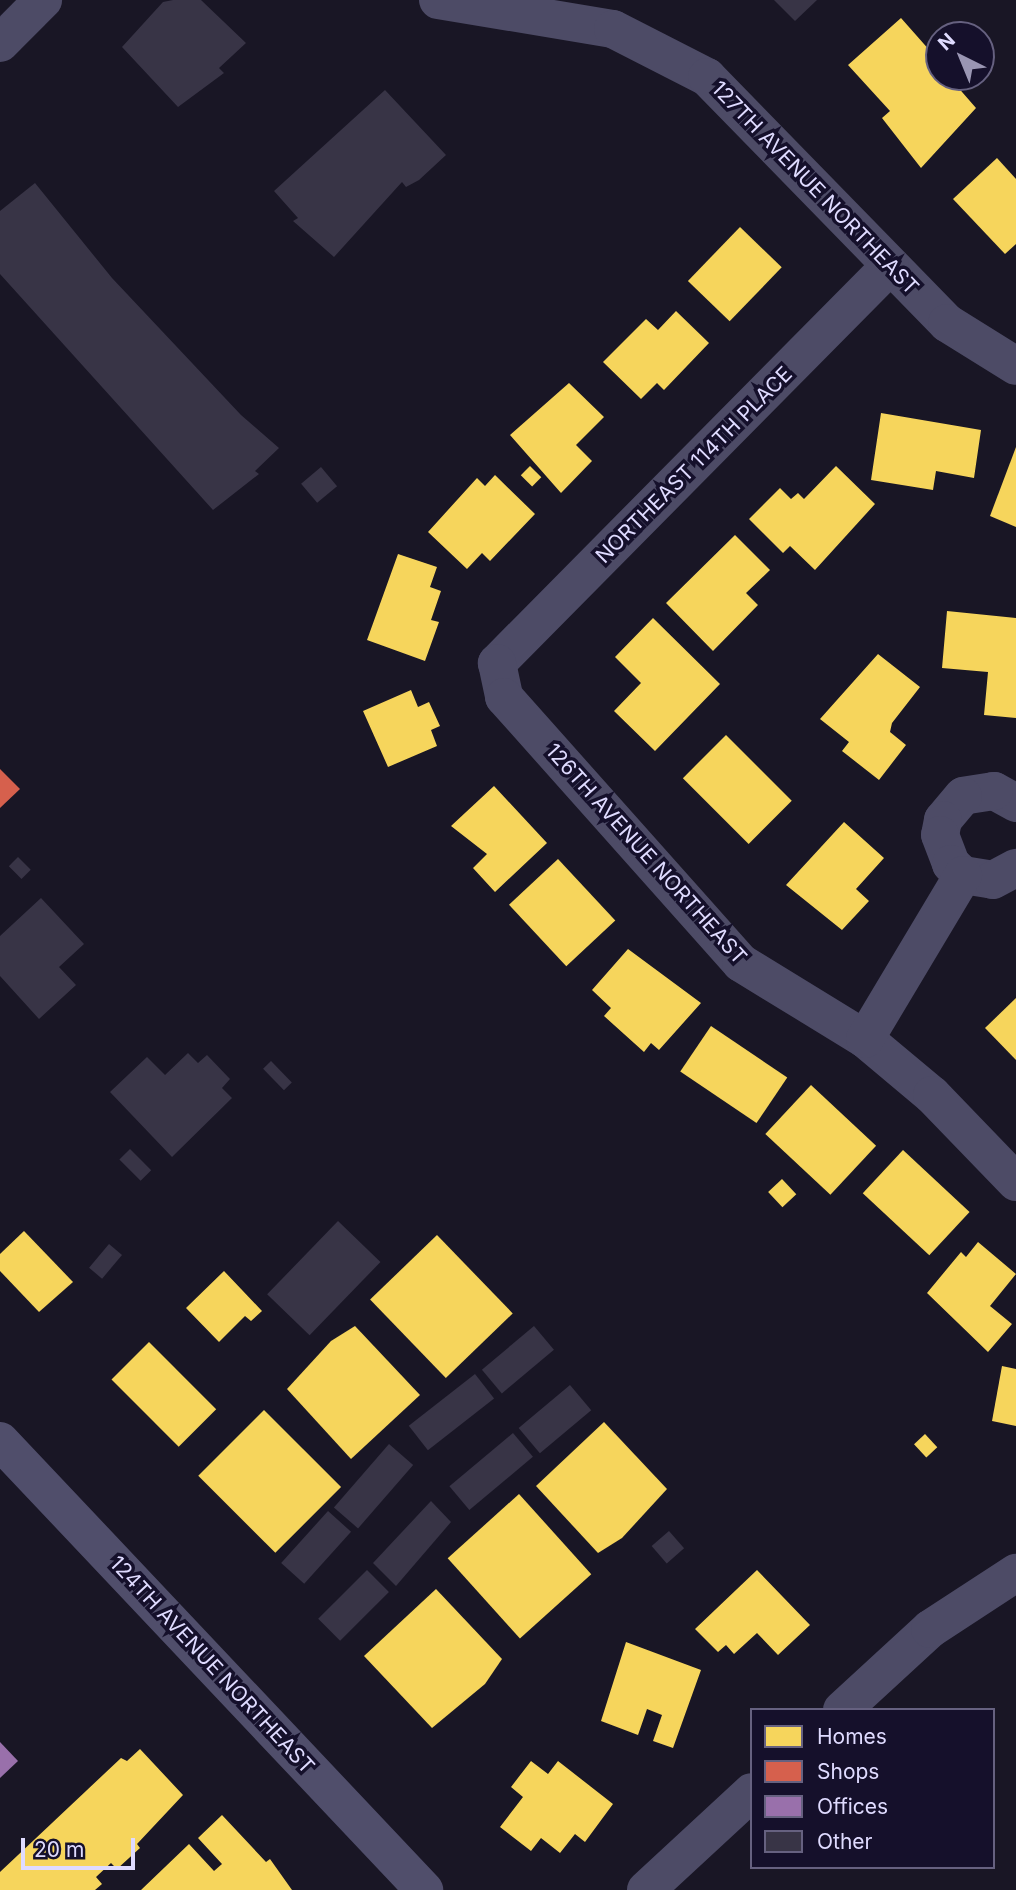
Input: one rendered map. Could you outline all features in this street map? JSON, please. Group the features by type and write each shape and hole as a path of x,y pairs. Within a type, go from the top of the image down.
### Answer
{"main road":[{"name":"124TH AVENUE NORTHEAST","path":"0,1441 424,1890"}],"street":[{"path":"0,43 43,0"},
{"name":"127TH AVENUE NORTHEAST","path":"438,0 613,29 660,48 706,77 763,129 890,266 947,323 1016,366"},
{"name":"NORTHEAST 114TH PLACE","path":"497,663 890,266"},
{"name":"126TH AVENUE NORTHEAST","path":"497,663 504,697 741,963 865,1039 932,1096 1016,1182"},
{"path":"1016,803 978,791 951,806 940,835 950,864 962,875 993,880 1016,868"},
{"path":"865,1039 962,875"},
{"path":"844,1708 930,1629 1016,1573"},
{"path":"646,1890 750,1794"}],"building: Homes":[{"path":"901,18 925,45 925,91 961,91 976,108 921,168 882,118 890,111 848,65"},
{"path":"997,158 1016,179 1016,244 1005,254 953,199"},
{"path":"740,227 782,267 730,321 688,281"},
{"path":"676,311 709,343 664,390 657,383 641,399 603,362 646,319 658,330"},
{"path":"569,383 604,417 576,445 592,461 561,493 510,435"},
{"path":"881,413 981,430 974,478 936,471 933,490 871,480"},
{"path":"1016,447 1016,527 990,516"},
{"path":"530,466 541,477 532,487 521,475"},
{"path":"836,466 875,504 815,570 790,546 783,553 749,519 780,488 791,499 798,493 804,499"},
{"path":"495,475 535,514 490,561 482,553 467,569 428,532 477,478 485,486"},
{"path":"735,535 770,570 746,593 758,605 713,651 666,603"},
{"path":"398,554 437,567 430,587 441,591 431,620 439,622 425,661 367,640"},
{"path":"947,611 1016,618 1016,718 984,715 988,672 942,668"},
{"path":"653,618 720,684 655,751 614,711 641,683 615,657"},
{"path":"878,654 920,687 892,723 890,732 906,745 879,780 842,751 849,742 820,719"},
{"path":"411,690 418,707 429,702 440,726 431,730 437,746 388,767 363,711"},
{"path":"726,735 792,801 749,844 683,778"},
{"path":"494,786 547,843 495,892 473,868 487,854 451,826"},
{"path":"844,822 884,858 856,889 869,901 842,930 786,885"},
{"path":"558,859 615,920 566,966 509,905"},
{"path":"628,949 701,1003 659,1050 651,1043 644,1052 604,1016 611,1008 592,990"},
{"path":"1016,998 1016,1060 985,1028"},
{"path":"711,1026 787,1077 757,1123 680,1072"},
{"path":"811,1085 876,1146 830,1195 765,1134"},
{"path":"903,1150 970,1212 929,1255 863,1193"},
{"path":"782,1179 796,1194 782,1207 768,1192"},
{"path":"24,1231 73,1282 39,1312 0,1271 0,1254"},
{"path":"437,1235 513,1313 446,1378 370,1300"},
{"path":"978,1242 1016,1274 990,1306 1012,1324 988,1352 927,1293 961,1252 966,1257"},
{"path":"224,1271 262,1311 251,1321 245,1316 219,1342 186,1308"},
{"path":"355,1326 420,1395 351,1459 287,1389 331,1341"},
{"path":"149,1342 216,1409 179,1447 112,1379"},
{"path":"1002,1366 1016,1369 1016,1426 992,1421"},
{"path":"264,1410 341,1487 275,1553 198,1476"},
{"path":"604,1422 667,1489 622,1538 598,1553 536,1486"},
{"path":"925,1434 937,1447 926,1457 914,1444"},
{"path":"519,1494 591,1574 520,1638 448,1558"},
{"path":"757,1570 810,1625 778,1655 757,1633 734,1654 726,1645 718,1652 695,1629"},
{"path":"436,1589 502,1659 485,1684 432,1728 364,1656"},
{"path":"626,1642 701,1670 673,1748 653,1741 662,1715 647,1709 638,1735 601,1721"},
{"path":"140,1749 183,1795 137,1844 140,1848 117,1869 111,1863 96,1877 102,1884 95,1890 0,1890 0,1872 121,1758 127,1761"},
{"path":"531,1761 548,1774 558,1761 613,1804 585,1842 575,1834 560,1853 541,1838 531,1851 500,1827 523,1797 511,1787"},
{"path":"222,1815 266,1862 270,1859 292,1890 141,1890 189,1844 214,1871 222,1864 198,1838"}],"building: Shops":[{"path":"0,769 20,789 0,808"}],"building: Offices":[{"path":"0,1742 18,1761 0,1778"}],"building: Other":[{"path":"201,0 246,43 219,68 224,73 178,107 122,47 163,2"},
{"path":"774,0 817,0 795,21"},
{"path":"385,90 446,155 419,180 406,187 402,182 334,257 293,221 298,218 274,191"},
{"path":"35,183 112,278 241,415 279,448 255,471 259,474 213,510 0,274 0,211"},
{"path":"321,467 337,486 317,503 301,484"},
{"path":"18,857 31,870 22,879 9,866"},
{"path":"41,898 84,944 59,967 76,985 39,1019 0,976 0,936"},
{"path":"188,1053 198,1063 207,1055 230,1079 222,1088 232,1098 172,1157 110,1092 147,1057 165,1075"},
{"path":"271,1061 292,1083 284,1090 263,1069"},
{"path":"130,1149 151,1170 141,1181 119,1160"},
{"path":"338,1221 380,1262 310,1335 267,1294"},
{"path":"109,1244 122,1255 102,1279 89,1268"},
{"path":"534,1326 554,1350 502,1393 482,1370"},
{"path":"475,1374 494,1398 428,1450 409,1426"},
{"path":"570,1385 591,1410 540,1453 519,1428"},
{"path":"513,1433 533,1457 469,1510 449,1486"},
{"path":"389,1444 413,1465 358,1528 334,1507"},
{"path":"431,1501 451,1522 396,1586 373,1563"},
{"path":"328,1511 351,1532 304,1584 281,1563"},
{"path":"669,1531 684,1548 667,1563 652,1546"},
{"path":"367,1570 389,1592 340,1641 318,1619"}]}
